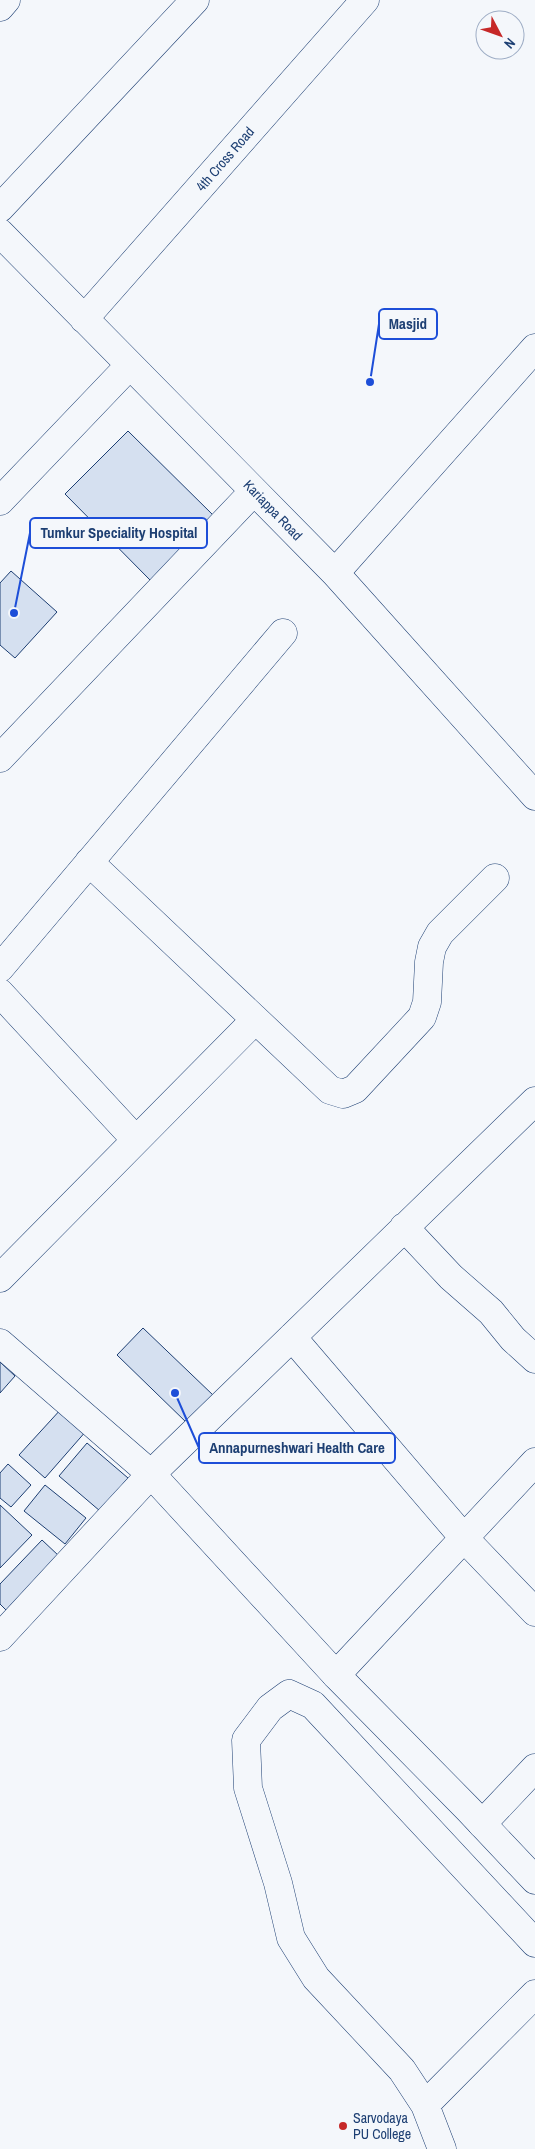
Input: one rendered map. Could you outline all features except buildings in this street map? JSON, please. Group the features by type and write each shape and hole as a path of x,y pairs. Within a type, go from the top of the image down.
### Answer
{"street":[{"path":"0,6 6,0"},
{"path":"0,208 195,0"},
{"name":"4th Cross Road","path":"84,319 365,0"},
{"name":"Kariappa Road","path":"1,238 84,319 335,573 535,796"},
{"path":"335,573 535,348"},
{"path":"0,501 130,366"},
{"path":"0,758 254,491"},
{"path":"0,968 283,633"},
{"path":"90,862 330,1090 343,1094 355,1089 422,1017 427,1002 429,962 432,947 440,933 495,878"},
{"path":"0,993 136,1140"},
{"path":"0,1278 255,1020"},
{"path":"0,1637 151,1474 535,1102"},
{"path":"404,1227 450,1277 491,1312 512,1338 535,1359"},
{"path":"292,1337 464,1538 535,1612"},
{"path":"0,1343 151,1474 336,1675 535,1880"},
{"path":"336,1675 535,1462"},
{"path":"442,2149 425,2106 402,2070 316,1978 291,1938 278,1883 248,1788 246,1740 270,1708 290,1694 313,1705 535,1943"},
{"path":"482,1824 535,1768"},
{"path":"425,2106 535,1994"}],"place":[{"name":"Masjid","path":"370,382"},
{"name":"Tumkur Speciality Hospital","path":"14,613"},
{"name":"Annapurneshwari Health Care","path":"175,1393"},
{"name":"Sarvodaya PU College","path":"343,2126"}]}
